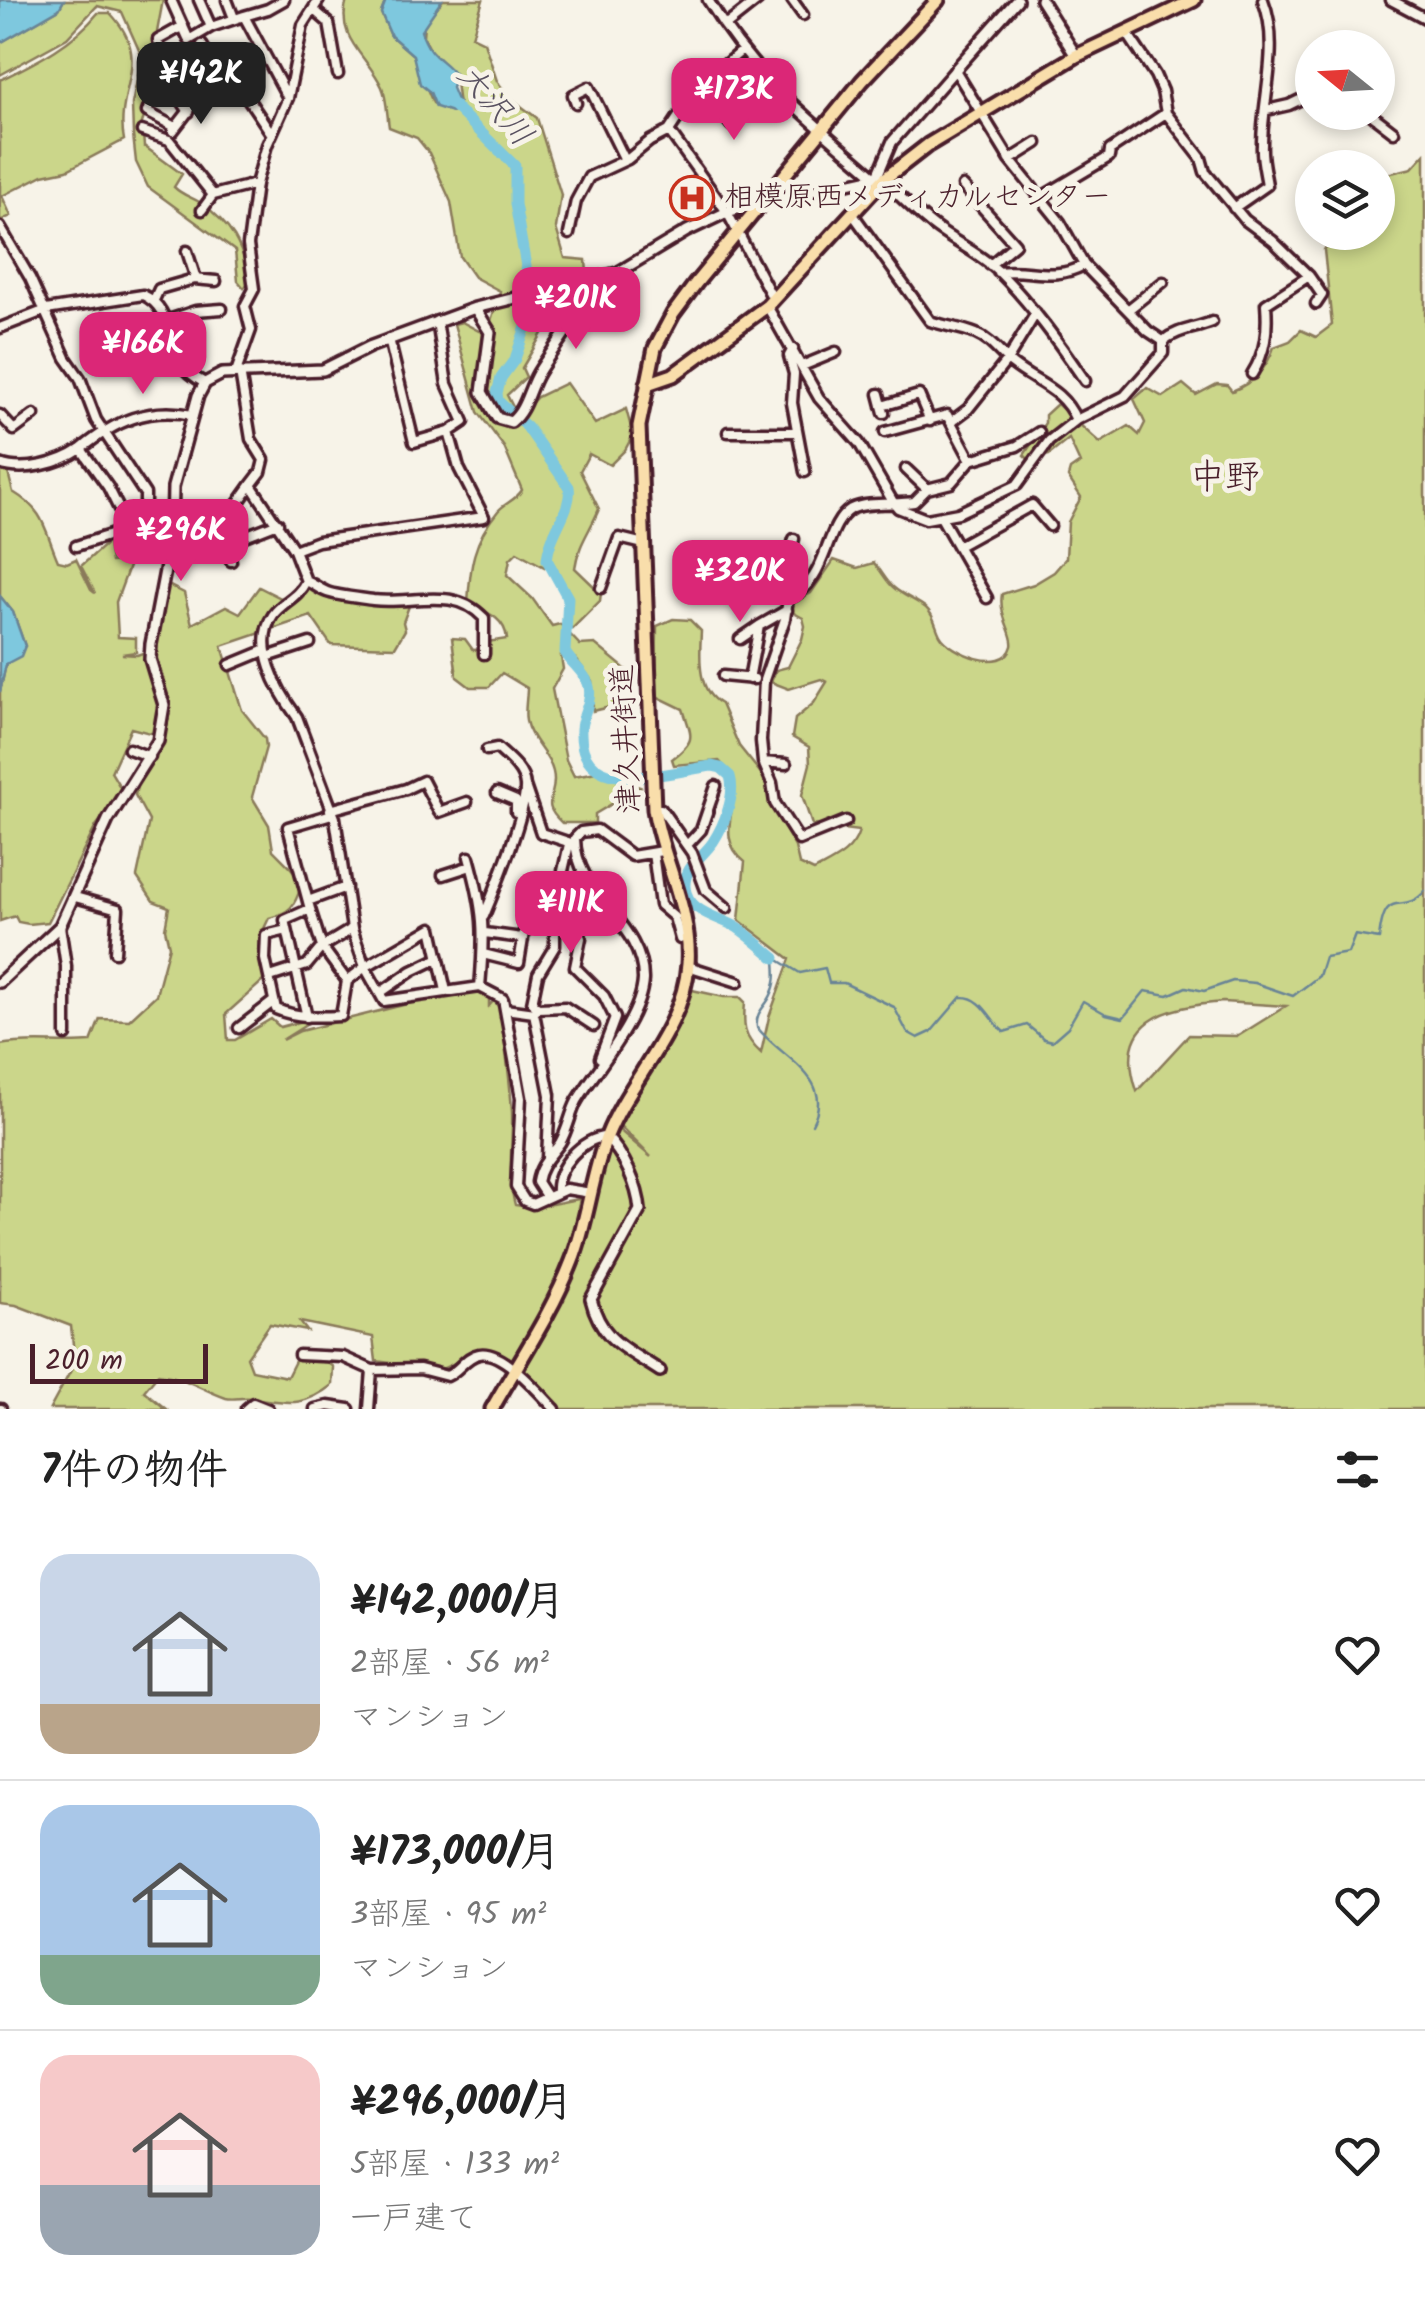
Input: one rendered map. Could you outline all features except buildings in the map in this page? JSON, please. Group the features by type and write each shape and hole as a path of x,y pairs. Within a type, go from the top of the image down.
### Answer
{"main road":[{"name":"津久井街道","path":"492,1409 572,1263 606,1137 673,1018 688,966 686,926 657,852 652,774 640,426 656,348 669,320 762,202 884,55 938,0"},
{"path":"647,384 672,375 770,303 880,179 928,145 1076,56 1194,0"}],"street":[{"path":"171,0 189,40 284,0"},
{"path":"199,0 211,28"},
{"path":"227,0 288,98"},
{"path":"258,0 262,11"},
{"path":"231,513 261,472 264,460 251,440 238,372 251,330 244,312 254,290 248,245 256,184 288,98 302,25 319,0"},
{"path":"708,0 741,51 780,94 939,230 998,272 1036,313 1085,381"},
{"path":"725,26 758,0"},
{"path":"792,0 803,15"},
{"path":"880,179 892,142 1016,0"},
{"path":"1042,0 1076,56"},
{"path":"1234,208 1267,185 1262,146 1269,28 1263,0"},
{"path":"1391,0 1425,18"},
{"path":"314,10 329,23 338,74"},
{"path":"1269,28 1280,24"},
{"path":"183,26 158,40 162,68 190,112"},
{"path":"1128,33 1162,90 1166,113 1201,158 1205,172 1234,208 1308,276 1322,295 1316,304"},
{"path":"198,36 214,66"},
{"path":"175,126 147,112 162,68 204,49"},
{"path":"569,234 576,201 589,177 669,131 692,95 741,51"},
{"path":"955,70 1010,160 1060,222 1084,265 1148,331 1163,341"},
{"path":"216,82 230,72 272,133"},
{"path":"706,80 725,98 717,107 731,125 746,113 756,115 780,94"},
{"path":"576,103 573,95 589,87 624,160"},
{"path":"169,140 175,126 200,96"},
{"path":"1267,110 1295,102"},
{"path":"1040,198 1108,156 1110,150 1166,113"},
{"path":"142,131 169,140 213,196"},
{"path":"669,131 739,231 770,303 824,405 860,443 894,502 920,518 942,518 1017,485 1040,451 1076,420 1126,396 1163,353 1163,341"},
{"path":"1010,160 1036,143"},
{"path":"0,982 60,926 108,820 150,757 161,731 164,705 150,659 150,644 172,534 172,487 205,383 222,374 238,372 324,370 389,339 477,307 633,266 674,238 727,212 880,179"},
{"path":"202,210 213,196 256,184"},
{"path":"963,186 1015,244 990,265"},
{"path":"852,212 930,321 972,332 996,346 1008,359 1055,390 1069,404 1076,420"},
{"path":"0,226 46,310 103,431 145,494 145,528"},
{"path":"187,252 196,279"},
{"path":"998,272 1023,269 1052,276 1084,265"},
{"path":"1252,374 1265,344 1266,304 1308,276"},
{"path":"154,300 159,289 196,279 216,280"},
{"path":"477,307 488,327 490,341 482,392 498,418 511,422 521,415 534,378 565,335 586,292 587,281"},
{"path":"1129,309 1163,282"},
{"path":"0,328 46,310 134,295 154,300 184,370 205,383"},
{"path":"165,321 222,309"},
{"path":"952,421 968,409 1008,359 1036,313"},
{"path":"389,339 414,442 450,432 464,422 447,384 437,321"},
{"path":"1163,341 1174,333 1212,322"},
{"path":"793,349 788,358 794,374 792,403 806,472"},
{"path":"802,366 836,352"},
{"path":"879,394 884,409 919,395 930,421"},
{"path":"0,464 9,467 63,462 114,424 175,411 193,415"},
{"path":"0,416 14,430 34,414"},
{"path":"886,432 947,415 970,460"},
{"path":"294,550 318,541 484,517 458,468 450,432"},
{"path":"728,432 796,432"},
{"path":"788,598 801,593 812,579 844,515 861,506 914,502 927,490 951,484 970,460 1017,446 1039,432"},
{"path":"81,449 108,487 129,529"},
{"path":"906,469 927,490"},
{"path":"251,486 294,550 306,582 327,592 376,600 396,602 440,596 453,599 484,618 484,654"},
{"path":"958,546 1032,505 1050,526"},
{"path":"942,518 987,598"},
{"path":"231,561 227,541 278,524"},
{"path":"76,546 129,529 172,534"},
{"path":"601,588 619,538 644,544"},
{"path":"794,539 789,558 787,610 764,680 762,762 772,783 775,803 798,840 846,821"},
{"path":"306,582 292,600 276,611 266,632 265,654 297,718 336,818 352,930 365,967 384,1002 480,987 503,999 521,1098 516,1187 525,1201 533,1204 557,1191 592,1193"},
{"path":"740,639 787,610"},
{"path":"750,679 758,626"},
{"path":"230,665 310,644"},
{"path":"723,676 764,680"},
{"path":"487,750 497,748 520,771 542,833 571,844 596,894 633,941 642,968 643,984 637,1002 576,1104 561,1142 547,1158 537,1182 546,1196"},
{"path":"129,749 150,757"},
{"path":"762,762 786,764"},
{"path":"287,930 266,934 265,959 276,1008 308,1017 341,1016 346,981 322,947 288,827 423,781 438,812 466,802"},
{"path":"484,916 507,858 525,786"},
{"path":"689,849 716,786"},
{"path":"497,793 516,802 517,821"},
{"path":"654,808 660,809 698,862 706,890 726,908"},
{"path":"573,903 561,880 571,844 580,832 598,830 632,856 657,852 660,906 674,916 680,939"},
{"path":"443,874 470,861 484,916 480,987"},
{"path":"308,1017 285,920 346,888"},
{"path":"75,897 118,909 115,952"},
{"path":"483,954 518,963 528,908 572,917 581,938 575,967 604,996 615,1018 600,1058 604,1060"},
{"path":"547,1158 550,1095 532,1002 533,989 555,946 555,913"},
{"path":"60,926 66,966 66,1035"},
{"path":"346,981 432,928 446,991"},
{"path":"270,977 307,965 322,947 352,930"},
{"path":"485,933 522,938"},
{"path":"380,993 440,958"},
{"path":"688,966 738,982"},
{"path":"239,1028 274,1001"},
{"path":"504,1009 564,1008 594,1026"},
{"path":"557,1191 558,1176 585,1142 593,1137 606,1137 620,1156 640,1210 592,1300 594,1311 609,1338 660,1370"},
{"path":"299,1356 342,1358 372,1370 420,1370 447,1376 481,1353 496,1356 556,1409"},
{"path":"369,1409 372,1370"},
{"path":"246,1409 254,1403 268,1409"},
{"path":"315,1409 349,1409"}],"green space":[{"path":"64,0 163,0 157,32 166,54 142,123 144,146 182,174 174,187 201,203 228,228 247,269 249,282 244,288 238,281 235,251 148,187 136,162 132,104 142,57 122,12 97,6 67,38 0,75 0,43 59,9"},
{"path":"347,0 386,0 381,13 391,36 413,55 433,103 452,112 459,105 455,75 431,51 423,36 424,24 443,0 483,0 472,36 484,42 497,81 509,97 537,118 561,195 556,228 565,258 586,260 587,273 568,279 522,368 526,377 507,395 513,407 524,411 537,397 566,383 595,424 626,409 633,435 625,450 610,465 589,454 580,471 599,509 575,568 601,593 600,601 572,629 563,618 570,595 557,574 517,552 510,559 507,575 532,598 552,626 560,624 580,645 595,644 629,672 629,690 618,705 593,711 592,681 576,659 561,656 563,669 552,689 566,760 574,776 596,772 640,787 595,814 595,823 562,823 552,811 553,772 528,729 527,688 502,673 489,687 470,687 457,677 452,638 465,639 473,650 488,649 487,642 507,639 499,620 468,604 470,578 483,533 498,511 522,490 504,447 478,412 454,324 462,322 479,331 490,324 500,291 474,277 460,257 451,202 429,153 417,138 389,127 382,87 345,26"},
{"path":"98,13 110,13 130,46 132,60 122,122 124,140 67,170 43,175 2,196 11,216 0,221 0,80 65,44"},
{"path":"1425,154 1425,1409 562,1409 531,1376 517,1372 519,1367 485,1349 440,1370 376,1361 373,1337 300,1322 307,1331 270,1324 247,1357 252,1370 287,1377 297,1357 325,1361 333,1367 332,1385 312,1398 293,1402 229,1399 158,1374 144,1391 166,1409 50,1409 75,1363 71,1326 16,1305 0,1303 0,1045 91,1042 100,1019 129,1020 156,995 169,946 165,929 169,907 153,901 137,877 149,821 135,795 163,741 158,735 131,728 111,772 123,792 96,826 48,922 18,922 15,916 0,921 0,692 6,664 25,646 13,612 0,596 0,466 7,469 13,492 38,514 58,561 76,559 95,593 81,566 108,542 111,562 131,561 116,602 118,637 136,638 136,652 122,654 137,655 154,649 164,583 184,593 192,624 226,606 240,613 259,587 281,598 309,585 367,594 409,606 403,622 405,630 395,647 331,645 311,616 222,646 242,710 265,739 252,797 269,825 273,850 292,869 301,886 291,908 269,918 261,935 264,980 226,1014 228,1040 235,1040 271,1019 280,1027 303,1021 306,1025 282,1040 300,1031 476,990 489,997 489,1006 494,1000 500,1009 511,1099 515,1205 540,1206 580,1199 578,1207 593,1206 617,1128 651,1157 619,1125 692,990 740,997 745,1002 748,1036 761,1053 790,959 739,920 745,862 730,838 733,787 729,774 719,761 674,765 672,759 686,747 690,732 683,709 656,696 657,626 673,619 690,620 701,631 703,682 721,704 739,746 767,781 771,805 795,847 799,864 814,871 835,860 852,845 859,831 812,825 802,795 810,764 809,747 792,737 795,719 814,703 827,682 821,679 789,689 771,682 776,670 788,667 802,639 803,618 792,612 793,603 811,593 834,560 857,568 874,563 893,587 929,611 940,635 954,648 988,660 1007,655 1012,642 1002,610 1002,594 1034,584 1054,572 1066,558 1068,522 1081,497 1068,477 1070,470 1080,463 1069,439 1049,455 1028,459 1024,455 1045,423 1045,415 1057,404 1100,443 1129,426 1139,435 1145,423 1134,399 1147,388 1163,397 1183,384 1196,395 1217,384 1227,385 1232,391 1258,374 1274,347 1290,341 1301,330 1316,337 1332,325 1324,250 1395,250 1395,172 1412,168","holes":["1202,1004 1286,1006 1238,1036 1189,1035 1137,1091 1131,1067 1132,1048 1138,1033 1149,1022"]}],"water":[{"path":"0,0 64,0 59,9 0,43"},
{"path":"386,0 442,0 421,31 429,48 455,75 452,88 459,105 452,112 436,107 430,92 420,84 413,55 391,36 381,13"},
{"path":"0,596 13,612 25,646 21,656 6,664 0,692"}],"waterway":[{"name":"大沢川","path":"448,100 515,166 515,204 533,306 515,359 501,378 497,393 498,401 527,427 569,487 568,504 547,560 568,598 565,652 589,689 581,729 584,752 594,766 609,774 650,776 712,766 730,776 725,819 713,842 687,873 687,896 698,908 738,928 775,958"},
{"path":"775,958 800,973 825,968 829,983 844,983 894,1007 907,1032 918,1038 931,1032 961,997 981,1004 1004,1032 1027,1025 1052,1041 1068,1027 1083,1001 1123,1018 1145,991 1168,995 1186,987 1204,991 1233,981 1255,983 1293,996 1319,976 1325,957 1348,953 1355,935 1379,939 1390,906 1417,899 1425,891"},
{"name":"大沢川","path":"775,960 774,986 759,1014 757,1027 811,1081 818,1108 812,1124"}],"place":[{"name":"相模原西メディカルセンター","path":"692,198"}],"district":[{"name":"中野","path":"1225,479"}]}
